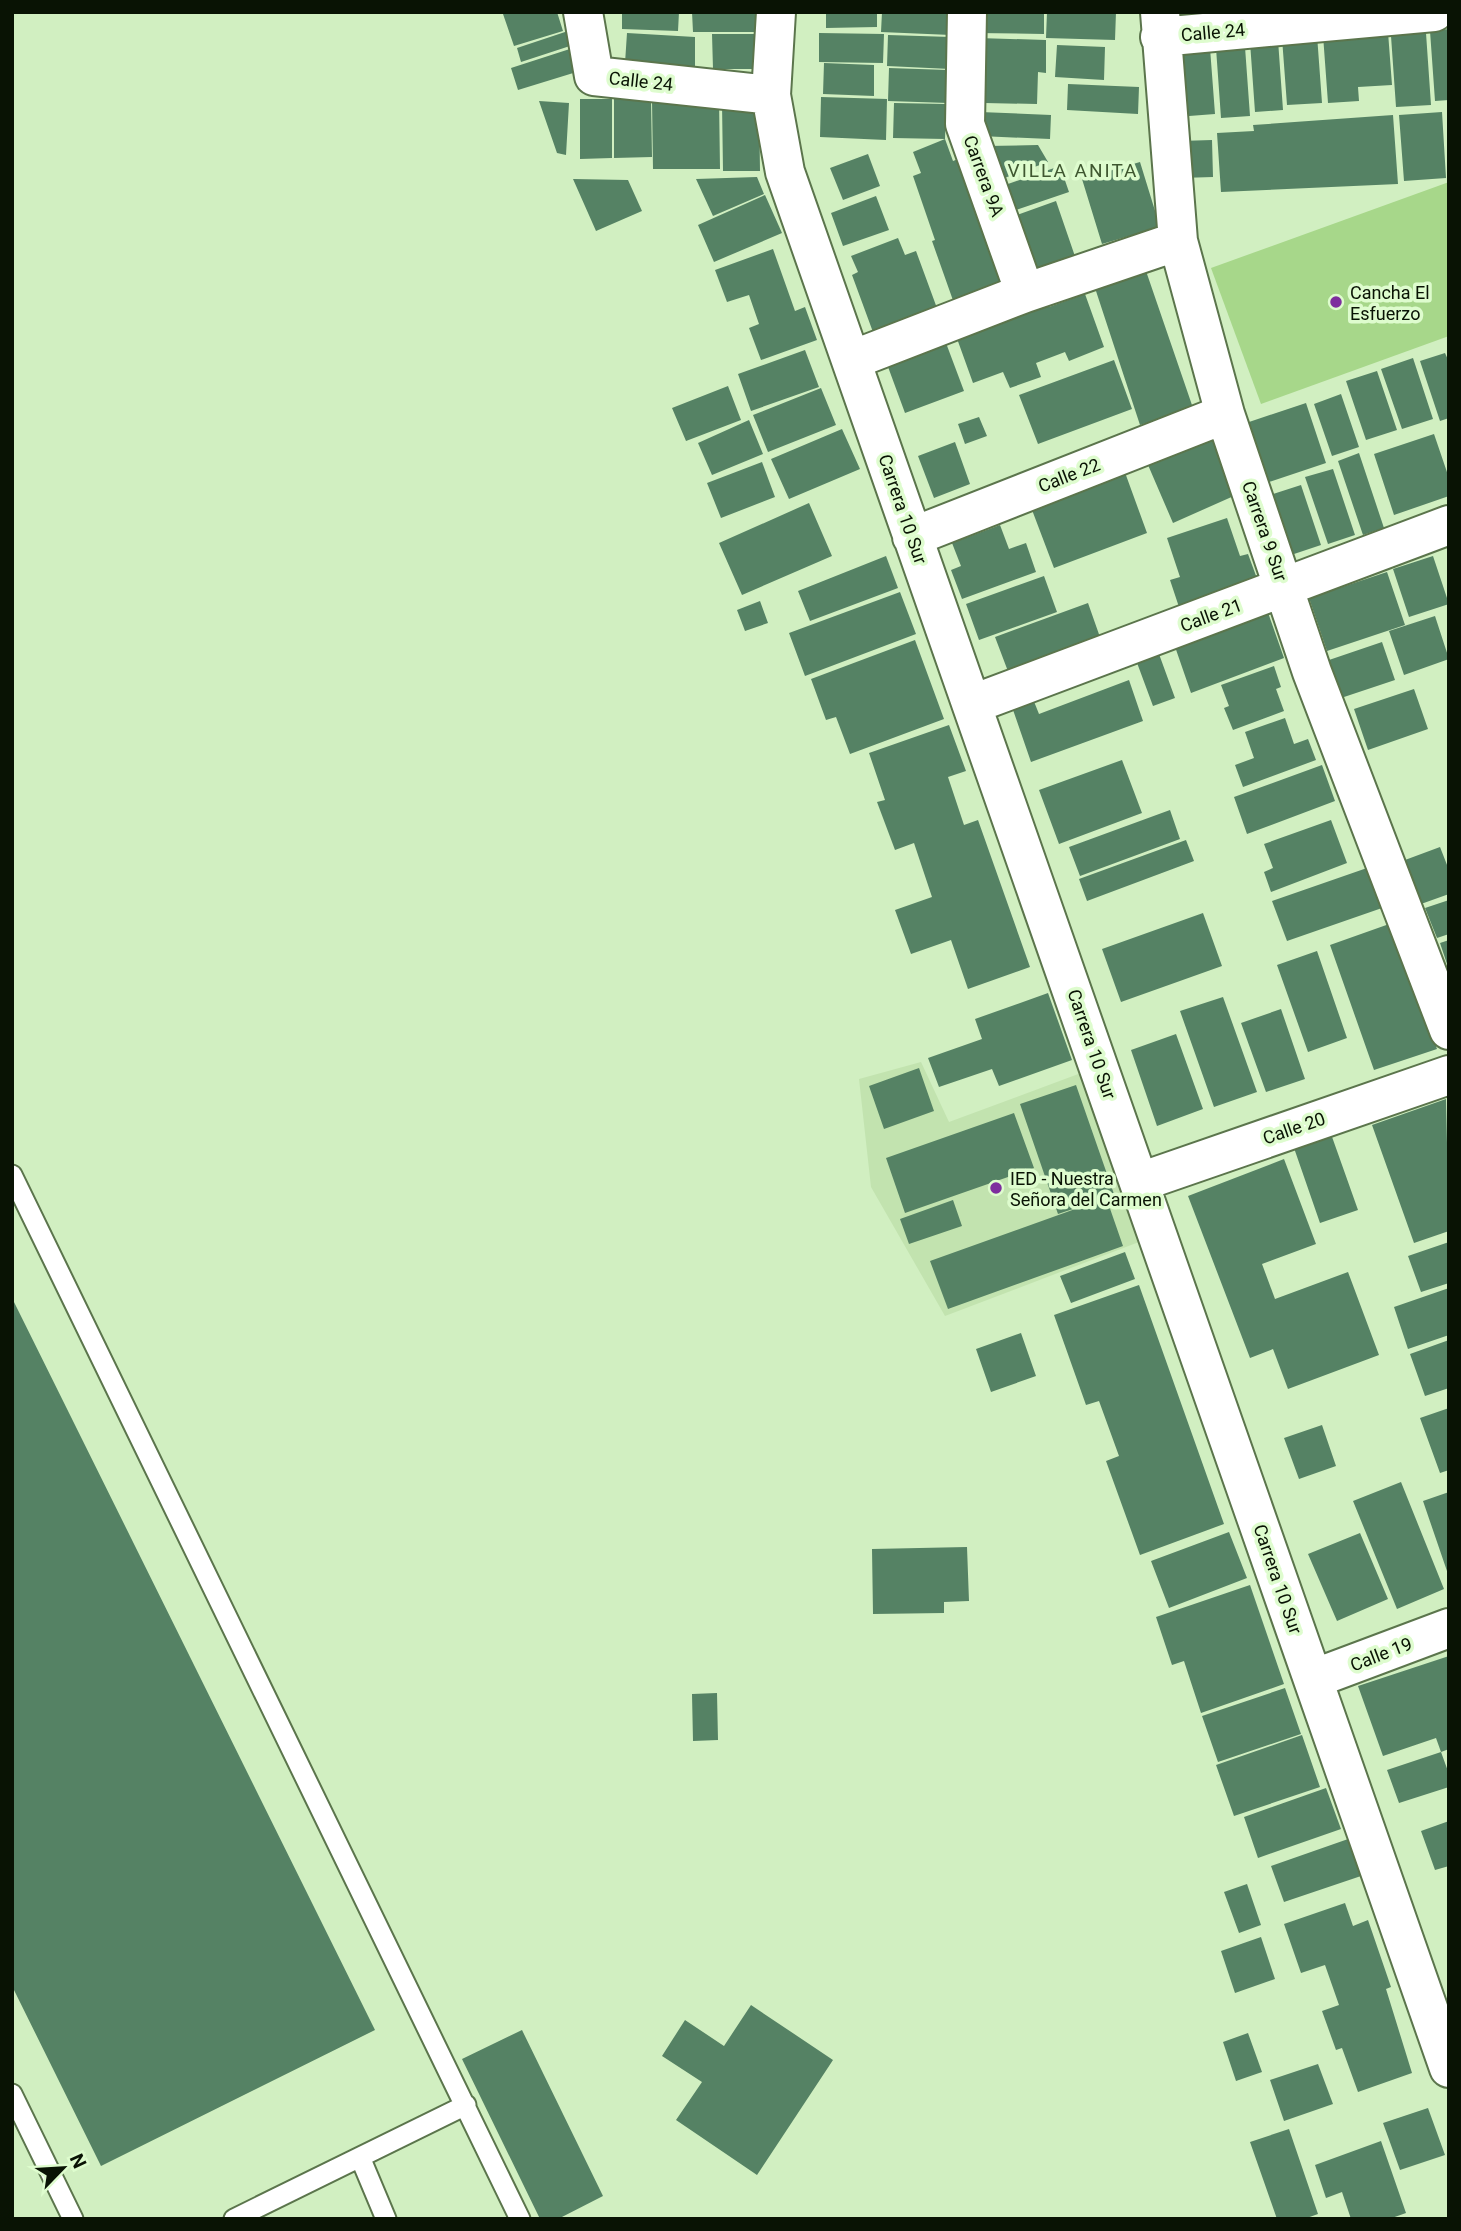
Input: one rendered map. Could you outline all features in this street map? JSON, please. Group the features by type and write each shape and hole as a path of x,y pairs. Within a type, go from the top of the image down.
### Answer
{"street":[{"name":"Calle 24","path":"583,12 594,76 771,95"},
{"name":"Carrera 10 Sur","path":"776,12 771,95 785,172 1449,2068"},
{"name":"Carrera 9A","path":"967,12 965,124 1025,293"},
{"name":"Calle 24","path":"1160,25 1434,12"},
{"name":"Carrera 9 Sur","path":"1160,25 1178,241 1225,414 1312,672 1449,1030"},
{"path":"852,360 1025,293 1178,241"},
{"name":"Calle 22","path":"912,537 1225,414"},
{"name":"Calle 21","path":"973,704 1449,525"},
{"name":"Calle 20","path":"1140,1182 1449,1075"},
{"name":"Calle 19","path":"1313,1679 1449,1628"}],"lane":[{"path":"12,1175 520,2219"},
{"path":"12,2094 73,2219"},
{"path":"234,2219 466,2105"},
{"path":"360,2157 386,2219"}],"shaded area":[{"name":"Cancha El Esfuerzo","path":"1449,182 1449,336 1261,404 1211,268"},
{"name":"IED - Nuestra Señora del Carmen","path":"921,1062 949,1122 1081,1073 1139,1242 945,1316 871,1187 859,1079"}],"building":[{"path":"557,12 563,31 514,46 503,14"},
{"path":"622,12 679,12 678,31 622,29"},
{"path":"692,12 764,12 764,32 693,32"},
{"path":"826,12 877,12 877,27 826,28"},
{"path":"882,12 951,12 951,35 881,32"},
{"path":"975,12 1044,12 1044,34 975,33"},
{"path":"1047,12 1116,12 1115,40 1046,38"},
{"path":"1449,29 1449,100 1435,101 1430,31"},
{"path":"568,31 573,45 521,62 517,48"},
{"path":"1388,32 1392,85 1358,87 1359,101 1328,103 1323,35"},
{"path":"627,33 695,37 695,67 625,63"},
{"path":"819,33 884,34 883,63 819,62"},
{"path":"1426,33 1431,105 1396,107 1391,36"},
{"path":"712,34 763,34 763,69 713,69"},
{"path":"888,35 951,37 950,69 887,66"},
{"path":"1317,35 1322,103 1287,105 1282,38"},
{"path":"978,38 1046,40 1046,73 1038,72 1037,104 985,103 986,71 977,70"},
{"path":"1278,40 1283,110 1255,112 1250,42"},
{"path":"1057,45 1105,47 1104,80 1055,77"},
{"path":"576,47 583,70 518,90 511,68"},
{"path":"1245,47 1250,116 1221,118 1216,48"},
{"path":"1210,48 1215,114 1176,117 1171,51"},
{"path":"824,63 874,65 874,96 823,94"},
{"path":"889,68 948,70 948,103 888,101"},
{"path":"1068,84 1139,87 1138,114 1067,110"},
{"path":"821,97 887,99 886,140 820,137"},
{"path":"719,98 720,169 653,169 652,100"},
{"path":"580,99 612,99 612,158 580,159"},
{"path":"614,99 651,99 652,157 614,158"},
{"path":"539,101 569,103 566,155 557,153"},
{"path":"722,103 759,103 760,171 723,171"},
{"path":"894,103 946,104 945,139 893,138"},
{"path":"980,112 1051,115 1050,139 980,136"},
{"path":"1442,112 1446,178 1404,181 1399,115"},
{"path":"1393,115 1398,184 1221,192 1217,133 1254,131 1253,125"},
{"path":"945,139 953,161 966,156 1014,284 955,306 913,176 921,173 913,152"},
{"path":"1212,140 1213,177 1181,178 1180,141"},
{"path":"1038,145 1048,162 999,180 986,146"},
{"path":"868,154 880,186 843,200 830,168"},
{"path":"1140,162 1160,227 1102,244 1082,179"},
{"path":"1060,166 1069,192 1013,211 1005,185"},
{"path":"757,177 764,194 713,216 696,179"},
{"path":"573,179 628,180 642,211 596,231"},
{"path":"765,195 782,233 714,262 698,225"},
{"path":"876,196 889,230 843,246 831,213"},
{"path":"1056,201 1079,268 1040,281 1017,215"},
{"path":"898,238 905,255 916,251 941,319 877,343 852,275 858,272 851,256"},
{"path":"773,249 795,311 805,307 817,340 761,360 749,328 759,324 749,295 727,302 715,270"},
{"path":"1146,271 1193,408 1140,425 1095,288"},
{"path":"1085,294 1104,347 1069,361 1065,352 1036,363 1041,377 1010,388 1003,372 973,383 955,333 1045,299 1049,307"},
{"path":"943,335 964,391 905,413 884,356"},
{"path":"805,350 819,387 751,411 738,374"},
{"path":"1445,353 1449,362 1449,418 1440,421 1420,361"},
{"path":"1413,358 1433,419 1402,429 1381,369"},
{"path":"1114,360 1132,409 1038,444 1019,395"},
{"path":"1377,371 1397,430 1366,440 1346,381"},
{"path":"728,386 741,420 686,441 672,408"},
{"path":"821,388 836,425 768,452 753,415"},
{"path":"1341,394 1359,447 1332,456 1314,404"},
{"path":"1306,403 1326,463 1269,482 1249,422"},
{"path":"979,417 987,436 965,444 958,424"},
{"path":"749,420 763,454 712,475 698,443"},
{"path":"1206,424 1236,495 1173,523 1142,451"},
{"path":"842,429 860,469 789,499 771,459"},
{"path":"1434,434 1449,478 1449,496 1394,515 1374,454"},
{"path":"955,442 970,484 934,498 918,456"},
{"path":"1359,453 1384,528 1363,535 1338,461"},
{"path":"762,462 775,497 721,518 707,483"},
{"path":"1123,467 1147,533 1054,568 1029,502"},
{"path":"1333,469 1355,535 1328,544 1305,477"},
{"path":"1301,485 1321,545 1288,556 1267,496"},
{"path":"809,503 832,556 742,595 719,543"},
{"path":"1227,518 1240,556 1248,554 1262,592 1183,619 1170,580 1180,577 1167,538"},
{"path":"1000,525 1009,549 1026,543 1036,572 962,599 951,570 961,566 952,543"},
{"path":"886,556 898,588 810,621 798,591"},
{"path":"1433,556 1449,604 1409,617 1393,569"},
{"path":"1387,572 1405,625 1327,651 1309,598"},
{"path":"1044,576 1057,612 979,640 966,604"},
{"path":"900,592 916,634 805,676 789,633"},
{"path":"760,601 768,623 745,631 737,610"},
{"path":"1088,603 1101,640 1009,674 995,637"},
{"path":"1265,604 1284,658 1191,693 1172,638"},
{"path":"1435,616 1449,659 1404,675 1389,631"},
{"path":"915,640 944,719 850,754 836,717 826,720 811,679"},
{"path":"1382,642 1395,680 1341,698 1329,660"},
{"path":"1155,643 1175,698 1153,706 1133,652"},
{"path":"1274,666 1281,687 1276,689 1284,711 1233,730 1224,708 1229,706 1221,685"},
{"path":"1129,680 1143,721 1031,762 1012,707 1033,699 1039,714"},
{"path":"1414,689 1428,729 1368,750 1354,709"},
{"path":"1285,718 1294,744 1308,739 1316,760 1243,787 1235,765 1254,758 1245,732"},
{"path":"949,725 966,771 948,777 964,825 978,820 1030,967 968,989 951,940 911,954 895,910 932,897 914,843 895,850 877,802 885,800 869,753"},
{"path":"1122,760 1142,813 1059,844 1039,790"},
{"path":"1322,765 1335,801 1247,834 1234,797"},
{"path":"1170,810 1180,839 1080,876 1069,847"},
{"path":"1331,820 1347,863 1271,892 1264,872 1273,868 1264,844"},
{"path":"1186,840 1194,861 1087,901 1079,879"},
{"path":"1440,847 1449,870 1449,894 1421,904 1405,860"},
{"path":"1367,868 1382,908 1287,941 1272,901"},
{"path":"1449,900 1449,934 1437,938 1425,908"},
{"path":"1203,913 1222,966 1121,1002 1102,949"},
{"path":"1392,923 1437,1049 1374,1070 1330,945"},
{"path":"1449,940 1449,967 1448,967 1440,943"},
{"path":"1317,951 1347,1038 1308,1052 1277,965"},
{"path":"1048,993 1072,1060 999,1086 992,1069 939,1087 928,1058 982,1039 975,1019"},
{"path":"1223,997 1257,1092 1214,1107 1180,1011"},
{"path":"1281,1009 1305,1079 1266,1092 1241,1023"},
{"path":"1176,1034 1203,1109 1157,1126 1131,1050"},
{"path":"919,1068 934,1111 884,1129 869,1086"},
{"path":"1076,1085 1114,1194 1106,1197 1123,1246 948,1309 930,1261 1103,1199 1058,1214 1020,1104"},
{"path":"1446,1099 1449,1231 1414,1243 1372,1125"},
{"path":"1014,1113 1034,1168 905,1213 886,1158"},
{"path":"1331,1134 1358,1210 1320,1223 1294,1148"},
{"path":"1284,1159 1316,1244 1262,1264 1275,1299 1348,1272 1379,1355 1288,1389 1273,1349 1250,1358 1188,1196"},
{"path":"953,1200 962,1226 909,1244 900,1219"},
{"path":"1449,1242 1449,1283 1421,1292 1408,1256"},
{"path":"1125,1252 1135,1279 1071,1303 1060,1276"},
{"path":"1139,1285 1224,1524 1140,1555 1106,1461 1119,1456 1099,1401 1086,1405 1054,1315"},
{"path":"1449,1288 1449,1335 1408,1349 1394,1307"},
{"path":"12,1298 375,2030 101,2166 12,1986"},
{"path":"1021,1333 1036,1376 991,1392 976,1349"},
{"path":"1449,1340 1449,1388 1425,1396 1410,1354"},
{"path":"1449,1408 1449,1470 1440,1473 1420,1418"},
{"path":"1322,1425 1336,1466 1299,1479 1284,1438"},
{"path":"1401,1482 1444,1589 1397,1609 1353,1501"},
{"path":"1449,1492 1449,1574 1448,1574 1423,1501"},
{"path":"1229,1532 1247,1578 1169,1608 1151,1561"},
{"path":"1360,1533 1388,1599 1337,1621 1308,1554"},
{"path":"967,1547 969,1601 944,1602 944,1613 873,1614 872,1549"},
{"path":"1250,1585 1284,1684 1201,1713 1184,1661 1172,1665 1156,1617"},
{"path":"1449,1656 1449,1749 1441,1752 1436,1738 1383,1756 1358,1686"},
{"path":"1285,1688 1301,1734 1218,1762 1202,1716"},
{"path":"717,1693 718,1740 693,1741 692,1694"},
{"path":"1302,1735 1320,1787 1234,1816 1216,1765"},
{"path":"1441,1752 1449,1774 1449,1787 1399,1803 1387,1770"},
{"path":"1326,1788 1341,1829 1258,1858 1244,1817"},
{"path":"1449,1821 1449,1866 1435,1870 1421,1831"},
{"path":"1351,1838 1364,1875 1284,1902 1271,1866"},
{"path":"1247,1884 1261,1925 1239,1933 1224,1892"},
{"path":"1345,1903 1353,1926 1368,1920 1391,1987 1386,1989 1412,2073 1358,2092 1342,2048 1336,2050 1322,2011 1339,2005 1325,1965 1301,1973 1284,1924"},
{"path":"1261,1937 1275,1979 1235,1993 1221,1951"},
{"path":"751,2005 833,2060 757,2175 676,2120 702,2082 662,2056 685,2020 724,2046"},
{"path":"522,2030 603,2196 558,2219 540,2219 462,2059"},
{"path":"1248,2033 1262,2072 1236,2081 1223,2042"},
{"path":"1318,2064 1333,2104 1284,2121 1270,2080"},
{"path":"1428,2108 1445,2155 1400,2170 1383,2123"},
{"path":"1289,2129 1318,2214 1304,2219 1277,2219 1250,2142"},
{"path":"1381,2141 1406,2213 1389,2219 1351,2219 1342,2192 1326,2198 1315,2165"}],"place":[{"name":"Cancha El Esfuerzo","path":"1336,302"},
{"name":"IED - Nuestra Señora del Carmen","path":"996,1188"}],"district":[{"name":"VILLA ANITA","path":"1073,170"}]}
